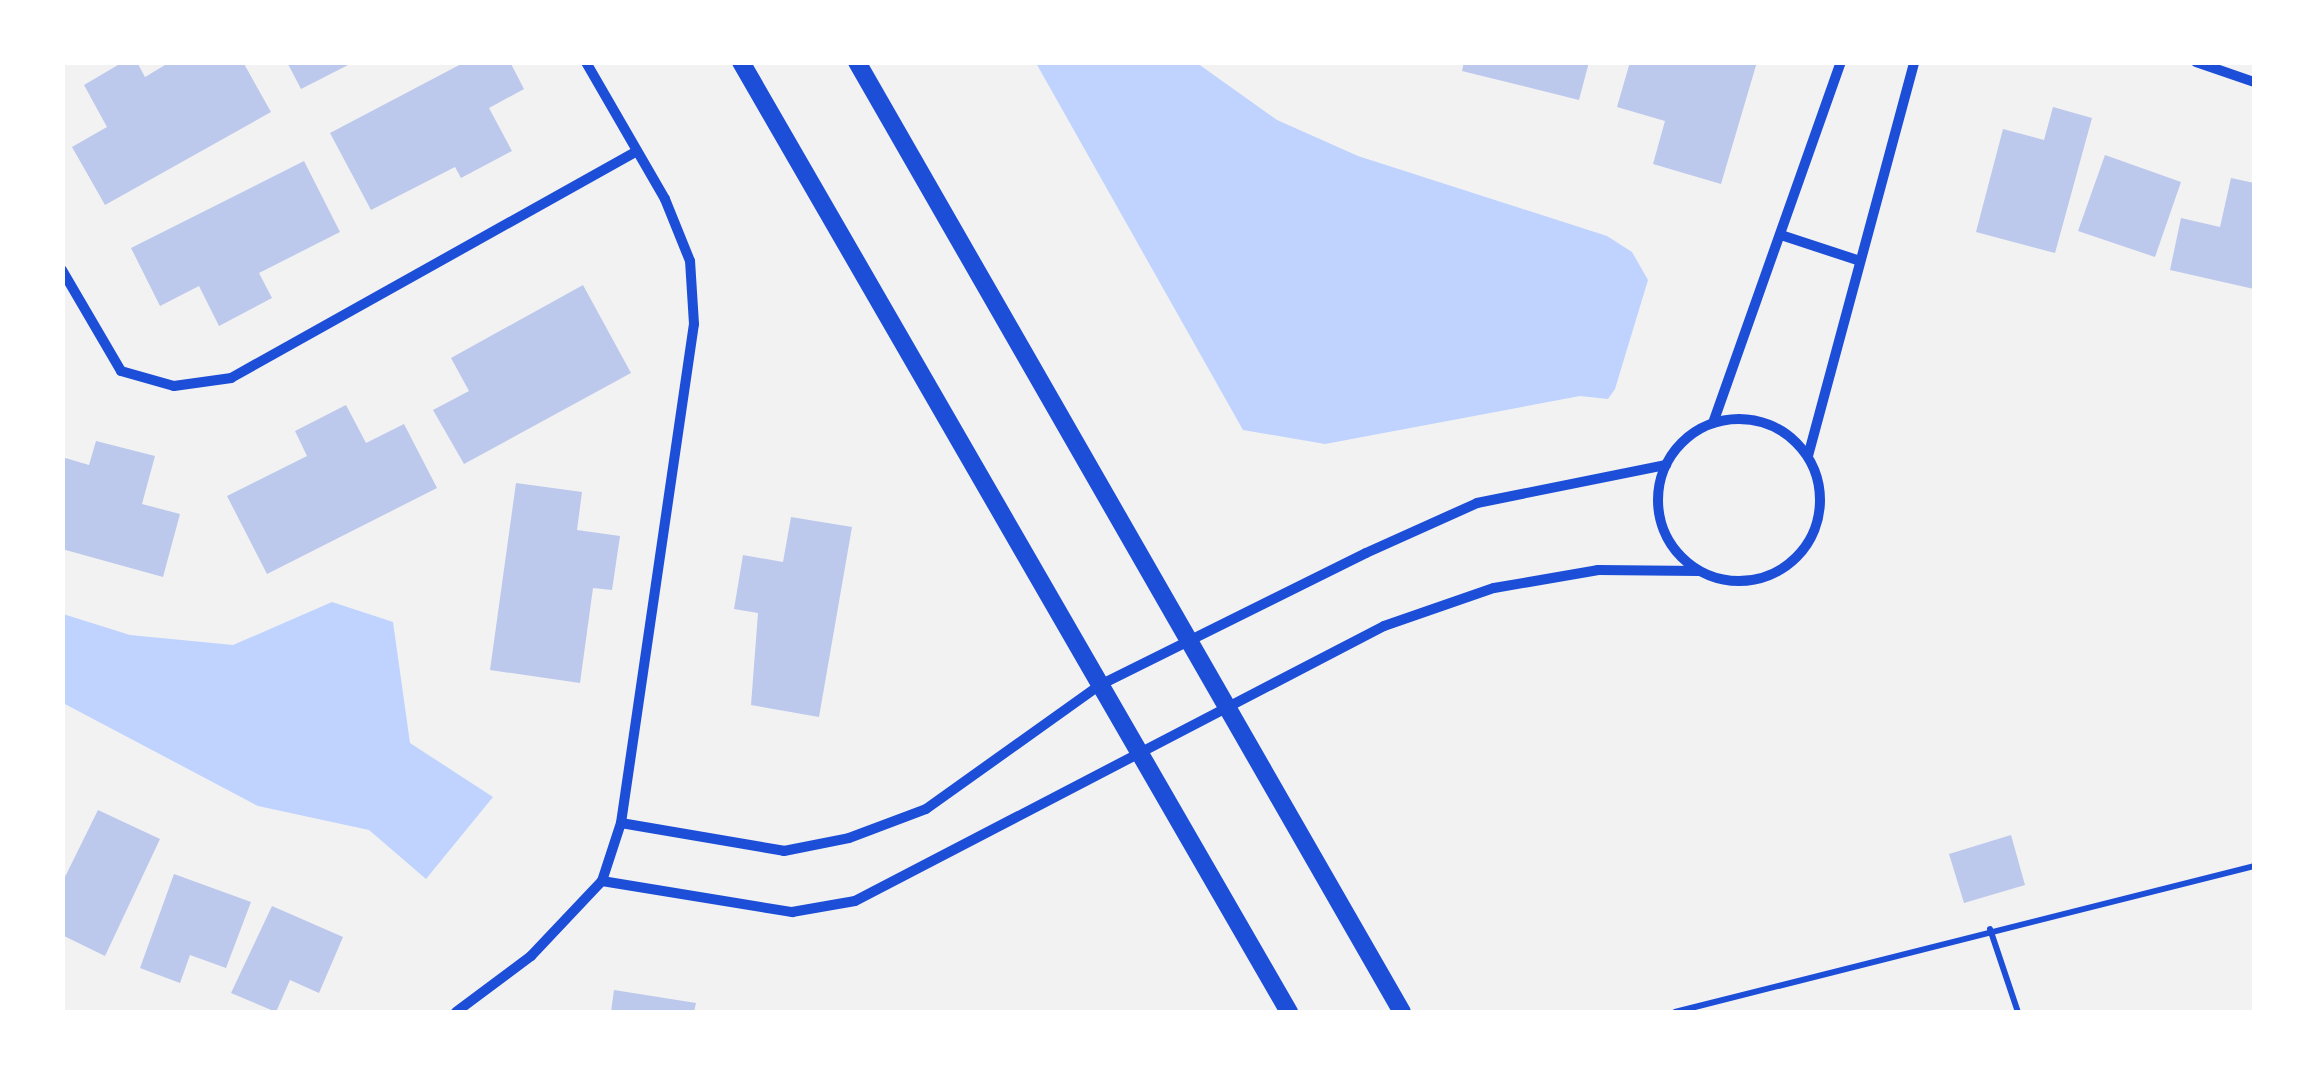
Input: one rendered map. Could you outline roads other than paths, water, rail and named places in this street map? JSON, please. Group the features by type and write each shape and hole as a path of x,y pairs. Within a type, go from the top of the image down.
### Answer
{"street":[{"path":"456,1012 531,956 602,882 622,823 694,324 690,261 586,62"},
{"path":"741,62 1289,1012"},
{"path":"857,62 1402,1012"},
{"path":"622,823 784,852 848,838 926,809 1100,685 1477,503 1666,465 1713,424 1784,236 1842,62"},
{"path":"602,882 792,912 856,901 1233,712 1384,626 1494,588 1598,570 1699,571 1752,581 1799,556 1821,507 1808,456 1857,260 1914,62"},
{"path":"2196,62 2254,82"},
{"path":"62,270 121,371 174,386 231,378 635,152"},
{"path":"1784,236 1857,260"},
{"path":"1713,424 1766,423 1808,456"},
{"path":"1666,465 1658,512 1679,556 1699,571"}],"water":[{"path":"1036,63 1197,63 1277,120 1358,156 1607,236 1632,252 1648,280 1615,389 1608,399 1580,396 1325,444 1243,430"},
{"path":"332,602 393,622 410,743 493,797 426,879 369,830 258,806 63,703 63,614 130,635 233,645"}]}
